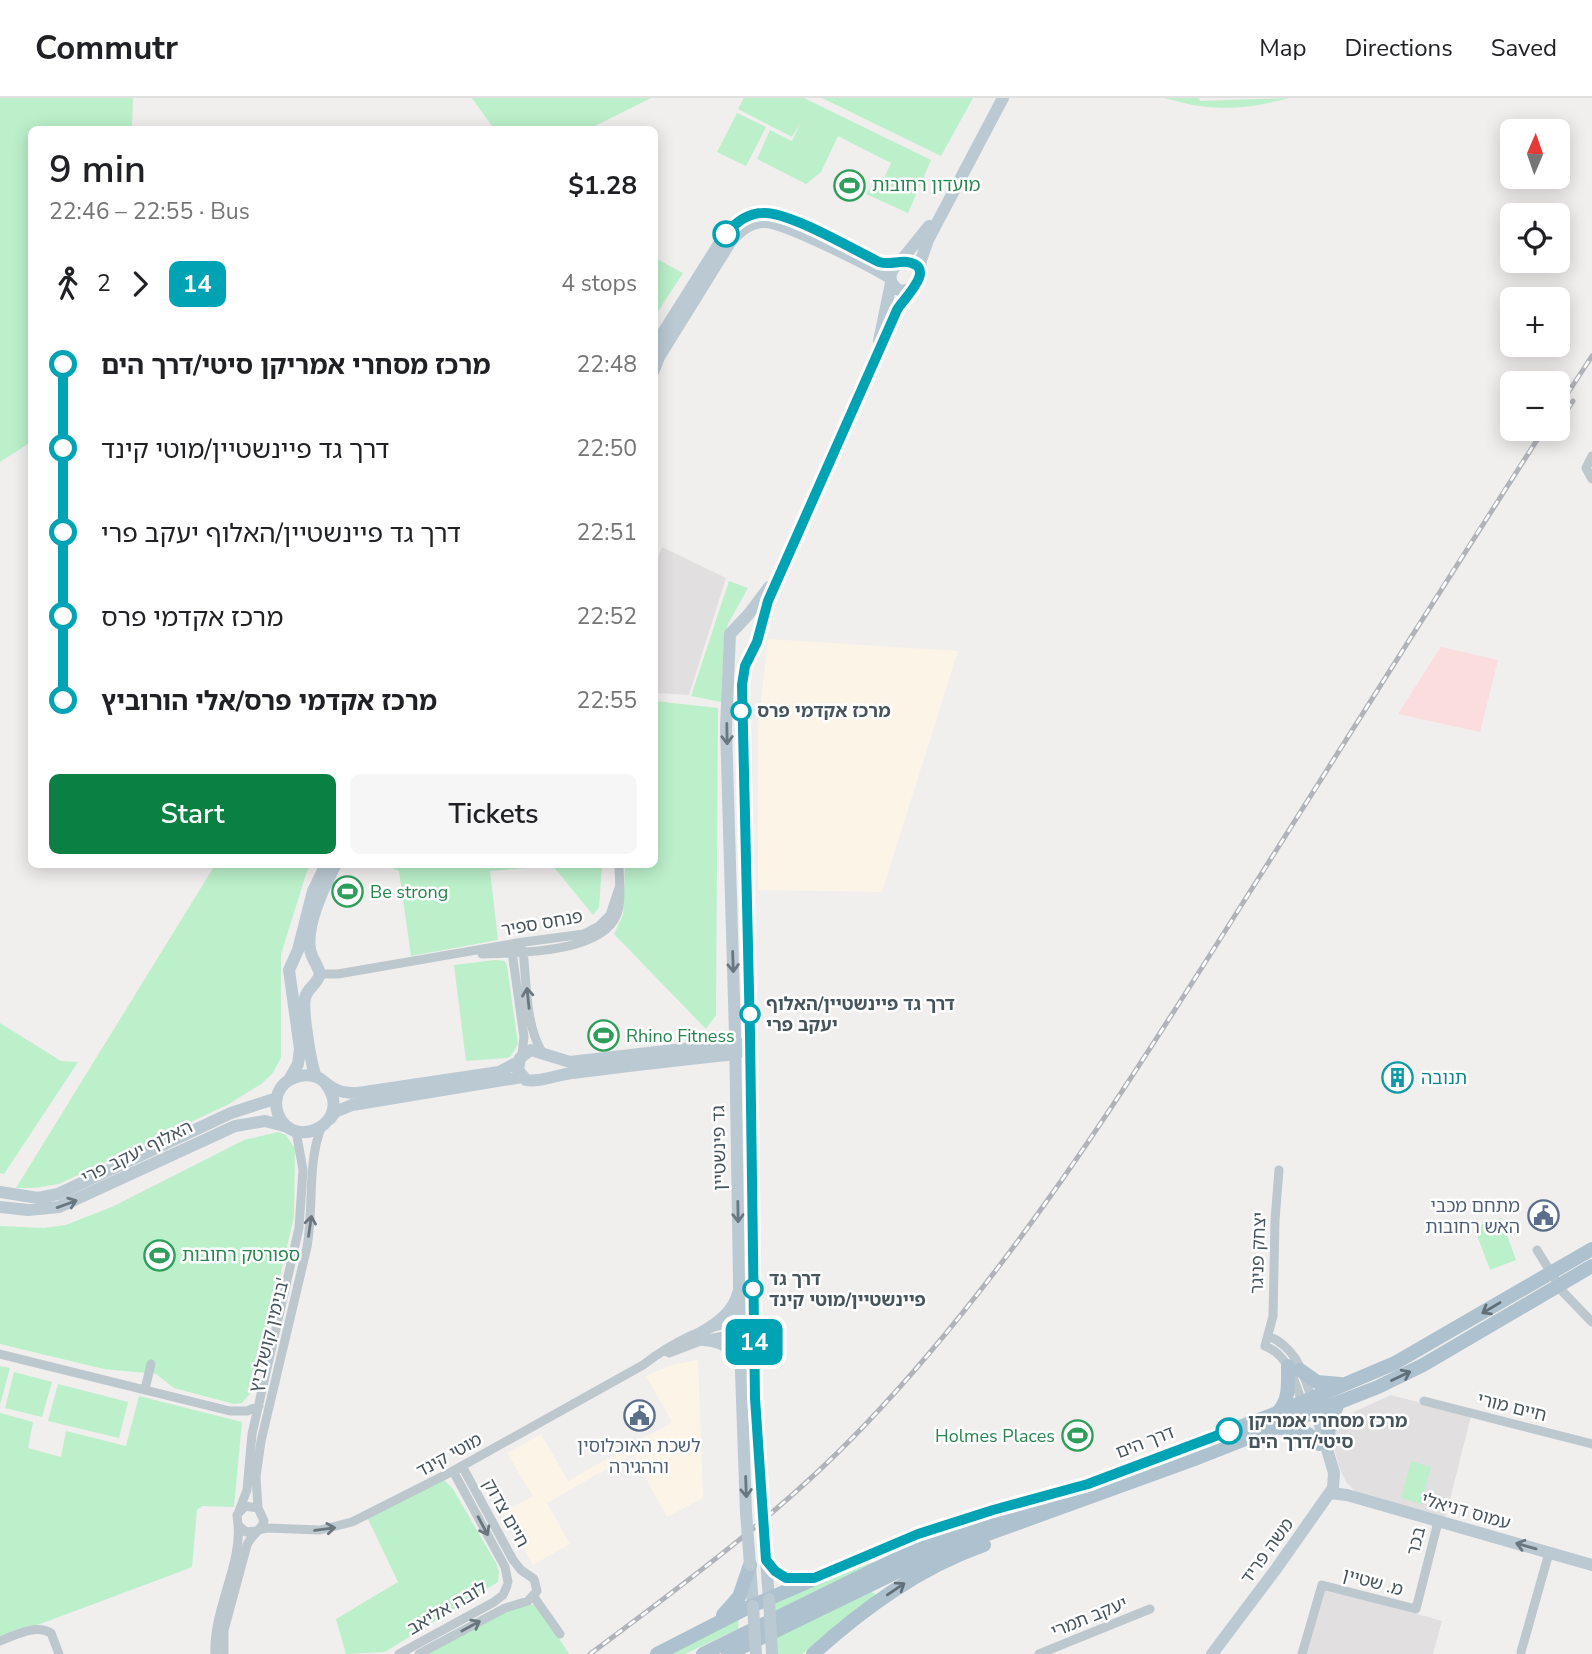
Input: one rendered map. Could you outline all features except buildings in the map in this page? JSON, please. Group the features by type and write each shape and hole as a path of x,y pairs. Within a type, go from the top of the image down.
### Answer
{"main road":[{"name":"דרך הים","path":"728,1654 932,1554 1272,1429 1345,1384 1415,1353 1592,1249"},
{"name":"דרך הים","path":"703,1654 929,1543 1277,1413 1338,1403 1423,1365 1592,1266"},
{"path":"1277,1413 1282,1409 1287,1397 1294,1368 1323,1384 1345,1384"},
{"path":"1272,1429 1296,1428 1323,1444 1338,1403"},
{"path":"813,1654 876,1602 944,1561 1096,1504 1192,1460"},
{"path":"657,1654 711,1625 814,1578 930,1530 1088,1484"},
{"path":"766,1560 775,1571 786,1578 814,1578"},
{"path":"711,1625 739,1597 750,1564"}],"street":[{"path":"658,360 731,241 743,229 757,222 780,224 890,280 901,291 914,289 920,276 926,246 1003,98"},
{"path":"890,280 891,270 951,194"},
{"path":"658,341 724,236 738,222 755,214 765,212 783,215 879,262 914,264 920,276"},
{"name":"גד פינשטיין","path":"876,357 890,280"},
{"name":"גד פינשטיין","path":"772,1654 755,1398 751,1046 741,711 743,675 765,610 876,357 900,303 914,289"},
{"path":"1592,456 1586,468 1592,479"},
{"name":"גד פינשטיין","path":"734,628 755,606 787,560"},
{"path":"742,624 751,626 755,642 740,651 730,642 730,634 734,628 742,624"},
{"name":"גד פינשטיין","path":"730,642 726,727 736,1049 741,1370 746,1511 756,1654"},
{"path":"324,868 308,908 289,974 300,1049 298,1064 277,1098 279,1118 292,1129 309,1132 325,1124 335,1112 352,1105 522,1077"},
{"path":"325,1124 334,1101 321,1080 304,1006 305,997 317,982 317,968 309,945 312,926 334,868"},
{"name":"פנחס ספיר","path":"317,968 338,974 453,954 575,944 596,938 608,928 616,916 619,868"},
{"path":"517,949 537,1045 549,1064 544,1077"},
{"path":"517,949 524,1037 518,1070 522,1077 531,1082 544,1077 708,1052 727,1061 736,1071"},
{"path":"293,963 302,958 317,968"},
{"path":"292,983 301,988 311,987"},
{"path":"708,1052 727,1035 734,1008"},
{"path":"289,1080 302,1075 321,1080 337,1090 358,1093 499,1072 531,1050 569,1062 708,1052 751,1046"},
{"name":"האלוף יעקב פרי","path":"0,1192 38,1198 58,1194 231,1113 277,1098"},
{"name":"האלוף יעקב פרי","path":"0,1207 28,1210 59,1207 235,1126 265,1121 292,1129"},
{"name":"בנימין קושלביץ'","path":"258,1508 256,1477 261,1441 307,1247 312,1215 315,1144 325,1124"},
{"name":"בנימין קושלביץ'","path":"239,1511 247,1490 252,1434 299,1228 303,1170 292,1129"},
{"name":"יצחק פניגר","path":"1279,1170 1273,1316 1265,1346 1280,1354 1294,1368"},
{"path":"1537,1250 1558,1286 1592,1322"},
{"path":"739,1289 736,1300 727,1313 702,1336 726,1346 736,1357 741,1370"},
{"name":"מוטי קינד","path":"257,1531 266,1528 337,1528 362,1518 458,1469 643,1365 668,1348 702,1336 754,1327"},
{"name":"יצחק פניגר","path":"1269,1336 1287,1346 1309,1406"},
{"path":"0,1354 230,1411 247,1411 259,1406"},
{"path":"145,1389 151,1364"},
{"name":"חיים מורי","path":"1424,1401 1592,1444"},
{"name":"משה פריד","path":"1212,1654 1330,1493 1332,1468 1309,1406"},
{"path":"230,1411 248,1423 252,1434"},
{"path":"1332,1468 1336,1481 1347,1495"},
{"name":"חיים צדוק","path":"458,1469 513,1560 525,1573"},
{"name":"חיים צדוק","path":"458,1469 506,1569 508,1584"},
{"name":"עמוס דניאלי","path":"1330,1493 1347,1495 1592,1565"},
{"path":"215,1654 216,1626 238,1542 236,1518 239,1511 249,1506 258,1508 264,1519 247,1545 225,1627 224,1654"},
{"name":"בכר","path":"1416,1609 1437,1521"},
{"path":"238,1525 244,1532 257,1531"},
{"path":"1521,1653 1549,1553"},
{"path":"534,1597 524,1602 512,1598 508,1584 514,1575 525,1573 531,1576 536,1584 534,1597 560,1634"},
{"name":"לובה אליאב","path":"399,1654 494,1602 503,1595 508,1584"},
{"name":"מ. שטיין","path":"1302,1654 1322,1584 1416,1609"},
{"name":"לובה אליאב","path":"419,1654 507,1606 524,1602"},
{"name":"יעקב תמרי","path":"1039,1654 1150,1609"},
{"path":"0,1641 38,1628 51,1633 59,1654"}],"shaded area":[{"path":"662,547 726,578 689,695 658,693 658,557"},
{"path":"768,639 958,651 882,892 758,890 758,728"},
{"path":"1441,647 1498,660 1480,732 1398,714"},
{"path":"698,1360 703,1498 667,1517 633,1454 547,1503 570,1544 533,1565 503,1512 533,1496 507,1453 541,1434 568,1481 672,1422 646,1376 671,1365"},
{"path":"1391,1395 1471,1416 1445,1519 1356,1492 1346,1482 1339,1467 1330,1432 1336,1420"},
{"path":"1324,1587 1442,1621 1433,1654 1305,1654"}],"green space":[{"path":"0,98 133,98 132,126 28,126 28,444 0,462"},
{"path":"472,98 651,98 595,126 492,126"},
{"path":"744,98 804,98 931,160 908,213 866,194 871,187 879,189 891,163 838,136 821,172 806,184 757,159 770,130 792,141 801,122 792,137 738,109"},
{"path":"822,98 973,98 941,156"},
{"path":"1165,98 1199,98 1200,101 1289,98 1227,108 1197,106"},
{"path":"737,113 766,127 746,166 717,152"},
{"path":"658,260 683,273 658,311"},
{"path":"729,581 748,588 728,624 724,638 721,702 691,696"},
{"path":"658,701 718,708 716,1015 706,1029 614,934 623,915 625,868 658,868"},
{"path":"213,868 309,868 281,954 281,1058 272,1074 229,1104 59,1184 16,1188"},
{"path":"394,868 528,868 490,871 498,940 411,956 399,871"},
{"path":"555,868 602,868 599,907 593,915"},
{"path":"505,961 507,966 518,1044 507,1058 466,1061 454,965"},
{"path":"0,1023 61,1061 78,1062 4,1174 0,1173"},
{"path":"278,1132 286,1135 295,1149 294,1217 253,1390 242,1403 234,1404 174,1388 156,1374 104,1369 0,1344 0,1226 44,1228 66,1225 114,1206 244,1140"},
{"path":"1501,1218 1516,1260 1490,1270 1474,1227"},
{"path":"0,1366 10,1368 0,1405"},
{"path":"14,1372 52,1382 42,1417 5,1408"},
{"path":"58,1384 128,1402 119,1438 48,1421"},
{"path":"139,1396 242,1422 234,1507 202,1506 197,1510 192,1567 0,1639 0,1413 33,1422 28,1448 61,1457 66,1431 126,1446"},
{"path":"1411,1461 1431,1467 1421,1504 1401,1498"},
{"path":"444,1480 453,1489 496,1563 498,1582 385,1652 346,1654 336,1619 398,1582 367,1517"},
{"path":"871,1558 874,1564 772,1613 770,1602"},
{"path":"870,1591 877,1595 802,1654 773,1654 772,1640"},
{"path":"537,1604 569,1654 424,1654 508,1609"},
{"path":"739,1618 738,1629 685,1654 667,1654"}],"railway":[{"path":"1570,390 1592,356"},
{"path":"1570,406 1573,401"},
{"path":"590,1654 731,1547 798,1490 862,1428 960,1316 1050,1196 1134,1073 1536,441"}],"bus line":[{"name":"14","path":"726,234 738,222 755,214 765,212 783,215 879,262 914,264 920,276 917,285 897,310 768,601 757,642 748,656 742,685 755,1398 766,1560 775,1571 786,1578 814,1578 918,1534 1088,1484 1229,1431"}],"place":[{"name":"מועדון רחובות","path":"849,185"},
{"name":"מרכז אקדמי פרס","path":"741,711"},
{"name":"Be strong","path":"347,892"},
{"name":"דרך גד פיינשטיין/האלוף יעקב פרי","path":"750,1014"},
{"name":"Rhino Fitness","path":"603,1036"},
{"name":"תנובה","path":"1398,1078"},
{"name":"מתחם מכבי האש רחובות","path":"1543,1216"},
{"name":"ספורטק רחובות","path":"159,1255"},
{"name":"דרך גד פיינשטיין/מוטי קינד","path":"753,1289"},
{"name":"לשכת האוכלוסין וההגירה","path":"639,1415"},
{"name":"מרכז מסחרי אמריקן סיטי/דרך הים","path":"1229,1431"},
{"name":"Holmes Places","path":"1078,1436"}]}
